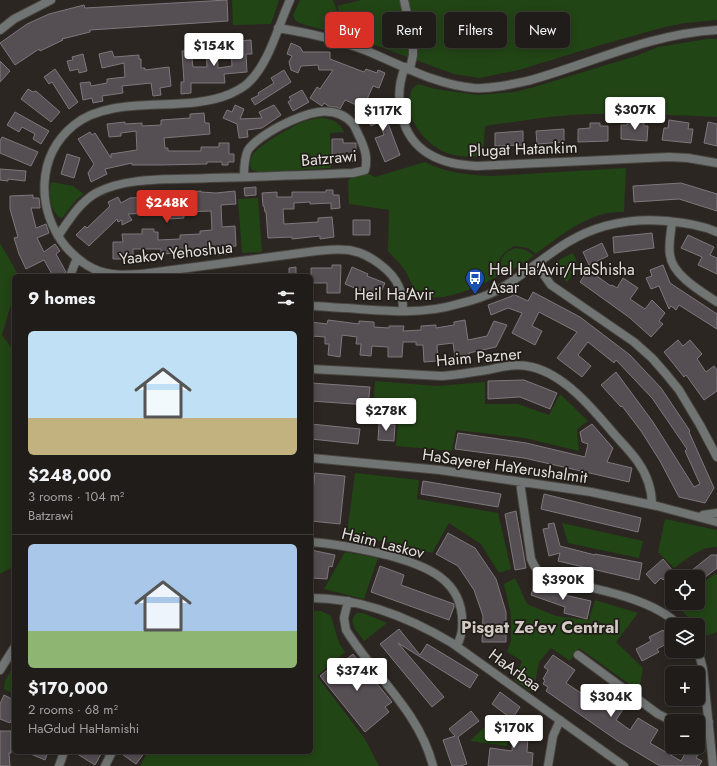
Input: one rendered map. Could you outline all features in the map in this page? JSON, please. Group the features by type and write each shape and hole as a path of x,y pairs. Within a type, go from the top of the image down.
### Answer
{"street":[{"path":"0,30 14,19 50,0"},
{"name":"Yaakov Yehoshua","path":"113,274 93,268 77,258 58,236 49,218 45,206 44,181 46,169 56,147 74,125 88,116 103,110 186,104 210,100 237,90 248,84 264,60 290,0"},
{"name":"Plugat Hatankim","path":"404,0 413,42 413,55 400,78 400,112 411,136 429,154 443,161 460,165 476,166 669,157 688,158 717,163"},
{"path":"278,28 341,41 447,83 474,88 511,84 552,74 661,38 717,30"},
{"name":"Batzrawi","path":"58,236 84,202 108,187 140,181 353,173 365,170 366,151 354,125 346,118 325,111 314,112 303,115 273,130 254,144 248,151 245,159 244,177"},
{"name":"Heil Ha'Avir","path":"313,306 403,311 434,310 457,304 495,291 514,280 568,242 619,222 638,220 672,222 697,225 717,232"},
{"path":"672,222 669,248 670,258 674,267 682,277 717,302"},
{"name":"Yaakov Yehoshua","path":"142,274 316,251 352,250 370,257 391,274 399,285 403,302 403,311"},
{"path":"71,274 77,258"},
{"path":"536,264 551,285 634,342 652,358 679,390 717,457"},
{"name":"Haim Pazner","path":"313,369 442,376 515,365 539,369 556,378 573,390 590,406 630,452 639,463 649,485 652,505"},
{"name":"HaSayeret HaYerushalmit","path":"313,458 440,470 591,492 652,505 717,522"},
{"path":"520,482 530,559 534,568 540,574 548,578 612,593 649,605 670,618"},
{"name":"HaSayeret HaYerushalmit","path":"692,515 717,514"},
{"name":"Haim Laskov","path":"313,542 336,544 374,552 415,564 440,576 452,590 458,600 461,611 462,630 457,646"},
{"name":"HaArbaa","path":"313,598 348,601 383,611 437,634 457,646 624,766"},
{"path":"348,601 344,618 346,630 406,707 424,738 433,766"},
{"path":"1,666 12,651"},
{"path":"578,655 658,714 665,718"},
{"path":"700,658 703,669 709,722 712,766"},
{"path":"548,766 553,736 560,720"},
{"path":"705,722 709,722"},
{"path":"59,766 63,754"},
{"path":"105,766 111,754"}],"green space":[{"path":"232,0 279,0 271,24 233,25"},
{"path":"300,0 333,0 337,12 325,12 325,30 299,23 295,20 293,15"},
{"path":"361,0 717,0 717,20 685,23 665,27 519,70 479,78 454,74 383,48 436,48 436,12 382,12 382,48 374,45 374,12 340,12 337,6"},
{"path":"707,39 717,39 717,117 592,114 525,120 485,126 483,156 468,157 453,155 437,148 423,136 417,128 410,112 409,102 412,89 418,84 435,89 478,95 514,92 636,56 658,47"},
{"path":"321,118 329,119 335,122 344,132 330,133 331,168 260,172 252,170 250,163 251,158 260,147 300,123"},
{"path":"425,162 449,171 492,176 626,168 624,212 608,213 589,219 570,229 536,254 528,248 514,246 500,258 498,265 501,275 459,293 436,297 426,296 415,289 404,269 388,251 389,210 349,204 348,180 362,171 375,177"},
{"path":"51,182 73,186 84,194 77,199 63,217 60,218 56,214 51,202"},
{"path":"258,198 262,252 242,253 238,199"},
{"path":"0,243 18,274 12,274 12,301 2,335 12,348 12,567 0,574"},
{"path":"515,248 530,252 534,256 502,275 500,262 504,255"},
{"path":"573,253 577,266 575,272 567,282 556,274 554,269 559,261"},
{"path":"375,381 437,386 485,382 485,404 518,404 549,415 560,394 588,421 577,429 579,451 525,438 456,430 452,451 396,446 398,423 372,421"},
{"path":"355,473 419,480 417,499 498,513 511,569 499,573 481,544 449,523 432,553 347,533"},
{"path":"665,519 717,530 717,547 711,547 700,551 674,568 658,552"},
{"path":"562,523 643,541 639,558 568,543"},
{"path":"345,552 378,558 364,599 324,589"},
{"path":"715,574 717,575 717,632 705,636 705,618 689,618 681,610 705,610 705,581"},
{"path":"515,578 527,604 556,616 589,620 595,600 638,613 616,642 643,668 639,691 579,648 570,661 551,648 539,662 533,693 514,680 522,661 507,652 511,641 511,615 504,584"},
{"path":"313,611 321,611 331,616 339,643 345,652 317,676 365,739 379,766 140,766 147,754 313,754"},
{"path":"357,613 363,613 387,623 364,641 356,631 353,623 354,616"},
{"path":"12,669 12,693 4,689 5,681"},
{"path":"497,715 509,726 507,746 470,741"}],"building":[{"path":"227,0 228,21 90,30 90,32 62,39 63,40 40,51 39,49 15,65 0,43 27,24 49,14 84,5 85,8"},
{"path":"251,40 252,54 246,54 247,72 224,74 225,83 191,83 191,93 181,94 181,82 184,82 182,51 191,50 193,67 207,67 206,47 217,47 218,68 232,66 231,51 238,51 237,41"},
{"path":"291,43 300,47 303,52 330,52 330,59 364,72 366,69 377,73 378,70 385,73 379,88 373,86 363,108 345,100 340,109 337,107 330,107 324,103 322,106 310,98 317,87 320,89 333,70 319,70 318,65 301,66 298,73 291,70 289,62 292,56 287,54"},
{"path":"112,51 114,57 139,55 139,59 141,59 141,68 145,68 145,70 169,67 171,86 160,88 161,95 153,96 151,83 122,86 123,93 102,96 103,101 93,103 92,98 83,100 80,83 90,82 91,86 107,83 107,79 125,77 124,63 102,68 99,54"},
{"path":"83,54 87,71 79,73 78,69 70,71 67,61 73,60 72,57"},
{"path":"0,61 10,71 0,82"},
{"path":"55,69 78,102 69,109 52,82 49,84 44,77"},
{"path":"284,70 291,82 255,105 251,99 259,95 258,93 274,83 271,78"},
{"path":"28,89 33,92 36,91 60,112 51,122 21,99"},
{"path":"302,90 309,102 293,111 288,102 291,100 289,97"},
{"path":"380,102 400,155 385,162 375,138 384,135 379,122 371,126 364,110"},
{"path":"235,105 244,109 240,119 262,118 259,112 274,105 281,115 262,128 247,130 248,137 239,138 237,124 223,118 227,110 232,112"},
{"path":"15,112 49,131 41,144 33,139 35,134 22,127 19,132 7,125"},
{"path":"204,113 205,123 209,123 210,134 164,138 165,148 168,148 168,151 201,151 201,147 219,147 219,143 229,143 229,154 234,154 234,162 228,162 228,165 222,165 222,162 207,162 207,164 161,165 132,165 132,163 105,169 107,174 91,182 88,173 94,164 78,139 90,132 92,135 95,133 111,158 111,154 137,150 136,131 121,133 121,136 109,137 107,124 125,122 125,124 142,123 142,126 161,125 161,120 190,118 190,114"},
{"path":"628,120 644,121 644,126 648,126 647,141 621,139 621,125 627,125"},
{"path":"669,120 689,123 688,129 693,129 691,143 662,140 664,128 668,128"},
{"path":"708,122 717,124 717,146 704,143"},
{"path":"590,123 600,123 600,126 608,126 608,141 578,142 578,129 590,128"},
{"path":"564,129 564,142 537,144 536,131"},
{"path":"523,131 523,145 495,146 495,133"},
{"path":"2,137 38,152 31,166 0,153 0,141"},
{"path":"332,139 343,139 343,143 356,143 356,161 339,162 339,157 332,158"},
{"path":"67,154 80,158 74,178 61,174"},
{"path":"0,169 26,171 25,181 8,179 8,181 0,180"},
{"path":"681,183 717,194 717,211 679,199 634,202 633,186"},
{"path":"256,187 256,195 245,196 244,188"},
{"path":"326,190 333,190 333,195 339,195 340,208 331,209 331,203 294,203 294,209 283,209 284,224 318,222 318,218 332,217 334,237 320,239 320,236 292,239 292,237 268,238 266,212 263,206 262,193 277,192 277,197 292,197 292,192 326,192"},
{"path":"201,191 216,193 235,191 236,204 221,205 222,227 235,226 236,246 226,247 227,254 218,255 218,251 161,254 161,249 133,249 133,259 113,259 113,242 123,242 122,234 142,234 142,229 154,229 154,232 158,232 158,240 180,239 180,235 200,234 200,231 212,230 211,211 184,212 184,218 170,219 170,214 128,214 132,220 122,225 122,220 118,222 117,219 89,246 76,235 85,226 87,228 110,206 108,202 118,197 121,203 130,198 147,197 147,201 169,201 169,194"},
{"path":"33,195 33,198 39,198 40,208 31,208 36,228 46,224 49,233 37,238 44,252 55,244 60,251 56,254 66,272 63,274 52,274 44,260 26,269 14,238 18,237 10,209 10,196"},
{"path":"353,220 370,220 370,235 353,235"},
{"path":"652,233 654,248 614,253 613,237"},
{"path":"688,235 714,247 710,255 717,258 717,274 698,265 702,257 681,248"},
{"path":"602,243 608,256 589,265 583,252"},
{"path":"332,265 341,265 340,293 327,293 327,283 313,283 311,268 332,268"},
{"path":"663,265 670,283 717,314 717,329 679,305 676,310 671,306 669,309 659,286 651,289 646,278 652,276 650,270"},
{"path":"296,267 296,274 289,274 289,268"},
{"path":"352,267 368,274 367,276 385,283 380,294 374,292 372,295 345,284"},
{"path":"588,270 611,286 612,285 617,288 623,278 638,288 630,299 645,309 652,300 665,313 659,321 663,324 651,337 630,318 580,282"},
{"path":"533,292 580,317 630,355 661,388 690,431 689,432 714,488 705,503 679,497 660,461 641,431 622,406 621,407 601,385 616,372 653,422 694,487 700,484 685,451 687,449 652,398 616,360 614,363 588,342 578,355 591,366 582,377 557,358 577,332 539,312 532,326 542,331 535,345 512,333 522,313 508,308 491,315 488,305 512,296 513,294 528,301"},
{"path":"328,320 359,324 359,321 374,322 374,327 389,328 389,326 404,326 403,331 421,330 421,326 436,325 436,328 454,325 454,322 465,320 468,340 487,336 494,321 507,325 496,347 469,353 469,355 455,357 453,343 437,345 438,361 424,362 423,345 416,345 416,342 403,342 402,357 388,357 388,347 372,346 371,356 360,355 361,344 356,344 357,337 342,335 340,357 328,355 329,344 325,344 325,337 313,336 313,322 327,324"},
{"path":"678,340 683,346 690,340 702,354 697,359 706,372 714,366 717,370 717,391 704,400 686,375 684,377 664,352"},
{"path":"524,380 557,393 550,409 520,397 488,399 488,381"},
{"path":"313,383 370,387 368,405 313,401"},
{"path":"313,424 360,429 358,444 313,439"},
{"path":"379,424 395,425 394,441 378,440"},
{"path":"592,424 613,448 607,462 632,468 629,482 524,458 455,449 458,433 526,443 585,457 588,444 582,442 580,432"},
{"path":"315,473 345,476 340,524 313,521 313,490"},
{"path":"423,481 501,494 498,507 421,494"},
{"path":"544,494 641,518 638,532 541,509"},
{"path":"516,511 526,568 515,570 505,514"},
{"path":"554,523 560,546 595,555 642,563 639,580 558,561 560,553 549,556 543,529 549,528 548,524"},
{"path":"448,533 475,548 496,579 506,612 506,642 482,642 483,616 474,590 458,566 436,554"},
{"path":"313,550 335,555 332,567 329,566 327,579 313,578"},
{"path":"711,555 717,555 717,568 705,577 705,570 692,570"},
{"path":"663,559 672,570 665,570 665,578 663,580 661,578 655,584 646,574"},
{"path":"380,566 404,575 401,585 454,604 449,620 371,592"},
{"path":"535,583 561,592 560,594 591,601 587,619 564,613 565,607 531,595"},
{"path":"399,629 420,655 427,644 478,675 470,688 398,643 444,697 432,707 380,644"},
{"path":"663,630 665,633 665,645 657,649 659,652 642,661 636,649 651,641 649,637"},
{"path":"353,654 392,702 385,707 389,712 365,732 320,676 342,658 344,661"},
{"path":"553,655 575,670 566,683 599,705 606,695 624,708 616,720 630,730 638,718 658,730 650,743 665,752 665,754 669,754 681,761 685,754 699,754 696,758 702,761 699,766 660,766 618,741 546,691 548,687 543,684 545,680 543,679 548,670 544,667"},
{"path":"500,692 520,707 512,719 492,704"},
{"path":"4,695 12,699 12,718 10,723 0,719 0,704"},
{"path":"471,711 479,721 458,737 467,764 452,766 443,740 455,736 449,729"},
{"path":"514,719 529,720 527,752 533,753 532,766 488,766 490,748 512,751"},
{"path":"0,731 11,731 11,753 9,753 10,766 0,766"},
{"path":"31,754 47,754 45,760"},
{"path":"77,754 101,754 95,765"},
{"path":"122,754 144,754 136,764"}],"place":[{"name":"Hel Ha'Avir/HaShisha Asar","path":"475,295"}],"district":[{"name":"Pisgat Ze'ev Central","path":"540,627"}]}
